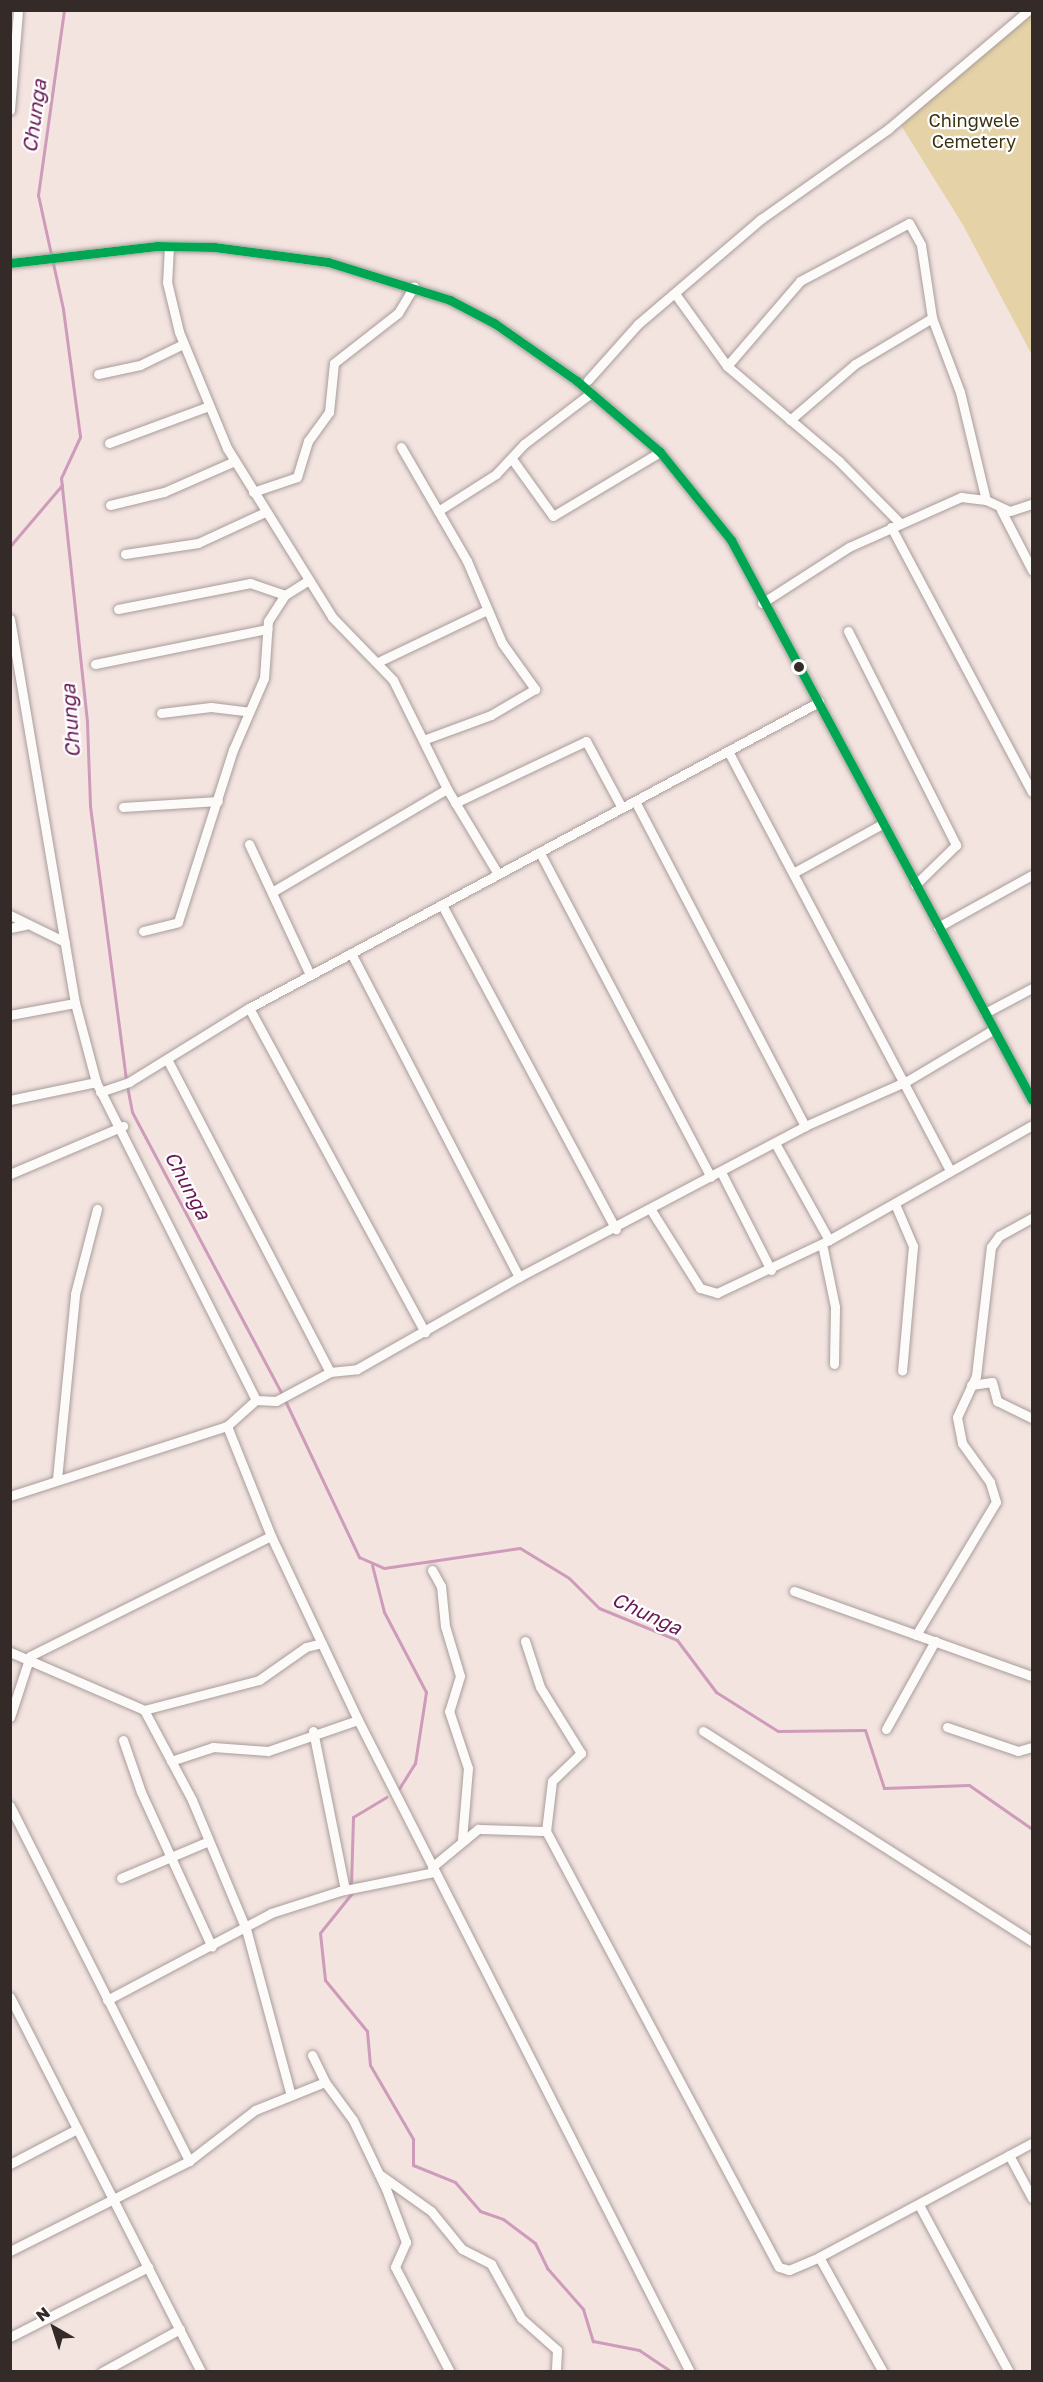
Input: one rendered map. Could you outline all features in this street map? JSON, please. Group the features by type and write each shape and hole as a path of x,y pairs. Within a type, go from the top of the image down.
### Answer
{"street":[{"path":"10,110 18,10"},
{"path":"588,380 638,324 676,295 761,219 888,129 1029,10"},
{"path":"727,366 800,281 904,222 921,245 932,318 960,392 986,500"},
{"path":"169,246 167,282 183,344 235,461 332,617 378,662 423,740 447,789 498,874"},
{"path":"10,263 169,246 328,262 414,286 494,323 591,393 660,452 731,540 762,603 819,702 882,824 1032,1100"},
{"path":"253,492 300,474 306,446 329,412 333,363 398,313 414,286"},
{"path":"676,295 727,366 790,420 895,525 1032,792"},
{"path":"790,420 855,364 932,318"},
{"path":"98,374 140,365 183,344"},
{"path":"438,511 512,459 591,393"},
{"path":"109,443 209,406"},
{"path":"401,447 438,511 487,610 535,689 491,715 423,740"},
{"path":"512,459 553,516 660,452"},
{"path":"110,505 164,492 235,461"},
{"path":"762,603 813,567 895,525 962,497 986,500 1001,510 1032,570"},
{"path":"1001,510 1032,504"},
{"path":"125,554 198,543 265,512"},
{"path":"143,931 178,922 249,712 264,678 267,629 285,595 309,580"},
{"path":"118,609 250,583 285,595"},
{"path":"378,662 487,610"},
{"path":"10,619 14,663 75,1003 98,1087 123,1126 255,1400"},
{"path":"94,664 267,629"},
{"path":"848,631 954,837 953,852 915,885"},
{"path":"10,1100 125,1084 249,1008 819,702"},
{"path":"161,713 211,707 249,712"},
{"path":"455,803 586,741 622,808"},
{"path":"728,751 907,1081 950,1170"},
{"path":"272,892 447,789"},
{"path":"123,807 218,801"},
{"path":"635,801 805,1126"},
{"path":"793,873 882,824"},
{"path":"249,844 310,975"},
{"path":"540,853 711,1177"},
{"path":"938,927 1032,875"},
{"path":"442,905 616,1229"},
{"path":"10,915 25,925 65,942"},
{"path":"10,928 25,925"},
{"path":"351,953 519,1276"},
{"path":"985,1013 1032,988"},
{"path":"10,1015 75,1003"},
{"path":"249,1008 425,1332"},
{"path":"10,1496 227,1426 255,1400 276,1401 330,1372 357,1369 519,1276 616,1229 805,1126 907,1081 993,1030"},
{"path":"167,1059 330,1372"},
{"path":"651,1210 680,1261 708,1293 743,1285 826,1242 1032,1125"},
{"path":"10,1174 123,1126"},
{"path":"775,1143 826,1242 835,1307 834,1364"},
{"path":"721,1172 771,1270"},
{"path":"895,1204 914,1246 902,1371"},
{"path":"57,1479 75,1294 97,1209"},
{"path":"916,1635 996,1503 990,1482 958,1431 960,1402 971,1385 991,1247 999,1236 1032,1218"},
{"path":"971,1385 992,1382 997,1401 1030,1414"},
{"path":"227,1426 271,1536 358,1720 690,2372"},
{"path":"10,1717 30,1656 271,1536"},
{"path":"432,1570 441,1586 445,1626 460,1676 449,1711 468,1768 462,1839"},
{"path":"795,1591 1032,1676"},
{"path":"525,1641 540,1687 581,1754 552,1781 546,1831 779,2267 789,2270 819,2258 1032,2143"},
{"path":"886,1729 934,1641"},
{"path":"144,1710 259,1680 306,1647 322,1643"},
{"path":"10,1652 30,1656 144,1710 209,1841 246,1929 290,2092"},
{"path":"171,1761 213,1747 268,1751 314,1731 358,1720"},
{"path":"947,1727 1000,1746 1032,1747"},
{"path":"314,1731 345,1890"},
{"path":"703,1731 1032,1941 1032,1948"},
{"path":"123,1740 169,1857 212,1947"},
{"path":"10,1806 189,2161"},
{"path":"107,2000 246,1929 271,1913 345,1890 433,1870 462,1839 478,1829 546,1831"},
{"path":"121,1878 209,1841"},
{"path":"10,1997 77,2128 116,2197 201,2372"},
{"path":"312,2055 325,2082 353,2120 379,2174 406,2242 395,2267 450,2372"},
{"path":"10,2251 189,2161 255,2110 290,2092 325,2082"},
{"path":"10,2164 77,2128"},
{"path":"1009,2155 1032,2198"},
{"path":"379,2174 430,2211 462,2249 491,2264 521,2318 557,2350 556,2372"},
{"path":"919,2205 1010,2372"},
{"path":"819,2258 883,2372"},
{"path":"10,2337 148,2267"},
{"path":"102,2372 180,2329"}],"green space":[{"name":"Chingwele Cemetery","path":"1032,11 1032,355 963,225 897,119"}],"waterway":[{"name":"Chunga","path":"64,10 38,195 63,309 80,437 61,478 87,723 90,806 126,1080"},
{"path":"11,545 62,485"},
{"name":"Chunga","path":"127,1086 132,1112 281,1392 359,1557 384,1568 520,1548 569,1578 599,1608 677,1640 716,1692 778,1731 865,1730 884,1788 969,1785 1032,1829"},
{"path":"372,1565 384,1612 426,1692 415,1763 399,1789"},
{"path":"351,1885 353,1817 386,1797"},
{"path":"352,1893 320,1933 325,1980 367,2031 370,2065 413,2139 413,2165 455,2182 480,2211 503,2219 535,2243 547,2268 583,2309 593,2341 639,2350 672,2372"}],"transit line":[{"path":"10,263 157,246 214,247 328,262 450,300 494,323 577,381 660,452 731,540 1032,1100"}]}
